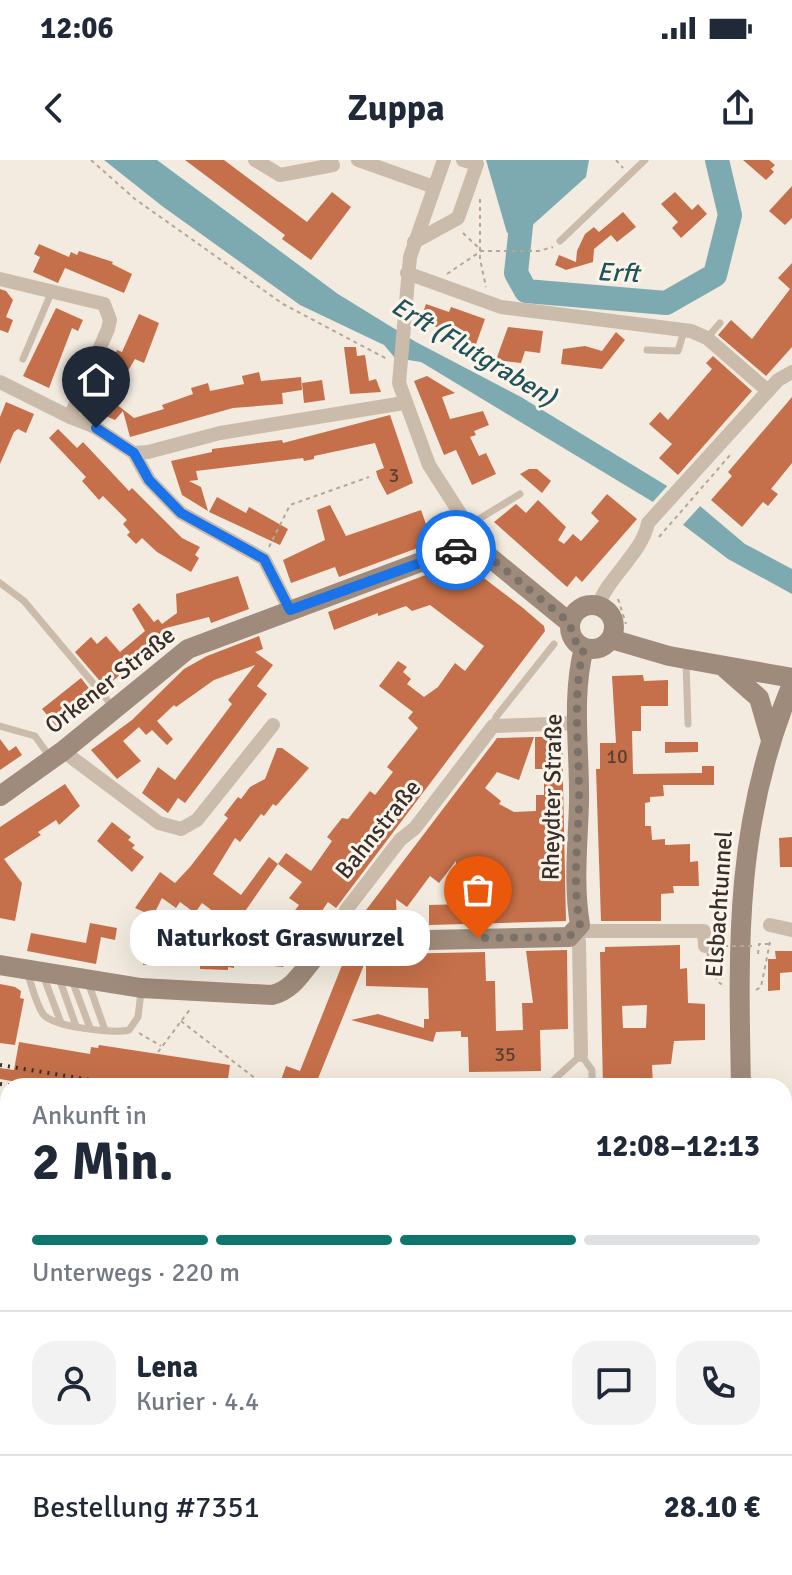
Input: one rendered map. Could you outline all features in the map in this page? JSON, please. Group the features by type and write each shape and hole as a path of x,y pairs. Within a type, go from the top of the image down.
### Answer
{"street":[{"path":"255,160 282,175 330,162 340,166 348,160"},
{"path":"358,160 434,187"},
{"path":"444,160 414,242 407,273 399,376 404,403 429,465 467,527 487,555 570,623 573,639 584,648 600,648 617,642 686,660 792,681"},
{"path":"414,242 452,225 477,164 463,160"},
{"path":"407,273 490,304 685,330 707,338 768,391"},
{"path":"0,279 101,302 110,320 70,417"},
{"path":"617,642 607,601 608,583 645,539 648,523 768,391 792,372"},
{"path":"0,382 93,426 134,453 149,480 181,513 264,559 290,610"},
{"path":"134,453 212,434 404,403"},
{"name":"Orkener Straße","path":"0,796 57,755 183,652 452,551 468,549 487,555"},
{"path":"570,623 580,608 607,601"},
{"name":"Rheydter Straße","path":"581,1055 579,942 576,931 580,925 575,840 579,805 579,680 584,648"},
{"path":"723,666 759,698 772,742"},
{"name":"Elsbachtunnel","path":"741,1078 739,926 742,876 751,818 792,681"},
{"path":"488,730 578,723"},
{"path":"57,755 152,818 178,830 197,820 273,725"},
{"name":"Bahnstraße","path":"344,940 342,924 346,910 400,840 415,828 488,730"},
{"path":"770,925 792,930"},
{"path":"3,966 141,988 272,995 291,987 322,948 344,940 569,937 576,931 704,931 705,946"}],"lane":[{"path":"560,241 645,160"},
{"path":"23,359 53,291"},
{"path":"707,338 720,323"},
{"path":"647,350 678,351 685,330"},
{"path":"467,527 520,494"},
{"path":"0,583 24,601 114,708"},
{"name":"Bahnstraße","path":"488,730 554,644"},
{"path":"686,660 688,724"},
{"path":"0,726 35,736 57,755"},
{"path":"57,975 61,1023"},
{"path":"57,975 42,1012 61,1023 76,1026 105,1030 131,1028 138,1017 141,988"},
{"path":"57,975 76,1026"},
{"path":"57,975 90,1028"},
{"path":"57,975 105,1030"},
{"path":"556,1078 581,1055"},
{"name":"Rheydter Straße","path":"581,1055 592,1070 592,1078"}],"path":[{"path":"91,160 135,199 283,304 384,355 399,376"},
{"path":"472,177 480,193 480,262 490,304"},
{"path":"452,225 475,240 481,251"},
{"path":"433,284 481,251 532,251 551,248 560,241"},
{"path":"264,559 290,505 369,477"},
{"path":"659,538 697,494"},
{"path":"607,601 627,631 617,642"},
{"path":"753,985 756,990 760,989 770,944 770,925"},
{"path":"705,946 721,984 724,978 724,946 753,946 753,954 759,954 759,944 770,944"},
{"path":"158,1052 192,1006 199,1004 200,992"},
{"path":"181,1021 255,1078"},
{"path":"131,1028 162,1046"}],"water":[{"path":"104,160 157,160 338,294 416,342 521,397 700,506 745,544 792,569 792,594 728,559 653,502 421,362 395,358 384,345 300,305 162,206"},
{"path":"486,160 589,160 586,177 527,230 507,233"}],"pier":[{"path":"670,483 703,503 681,527 650,505"}],"building":[{"path":"185,160 224,160 307,222 332,192 351,207 311,260 282,239 285,235"},
{"path":"743,160 769,160 775,165 771,169 774,172 766,180"},
{"path":"792,186 792,218 785,225 769,211"},
{"path":"675,192 692,210 698,204 707,214 681,238 672,228 678,222 661,204"},
{"path":"623,212 636,227 617,242 611,235 594,249 593,262 566,270 555,265 559,255 576,262 577,251 585,234 594,227 599,232"},
{"path":"39,244 69,257 71,252 77,255 79,251 113,262 132,274 124,293 65,268 58,283 33,272 40,257 34,254"},
{"path":"792,263 792,347 766,376 718,335 731,320 752,339 790,289 778,278"},
{"path":"0,289 13,300 6,317 13,320 8,333 0,330"},
{"path":"426,304 449,312 451,307 485,319 475,347 448,337 450,332 420,321"},
{"path":"56,308 83,320 78,331 72,328 49,388 23,376"},
{"path":"139,314 159,323 144,363 135,359 111,400 134,418 164,409 162,405 193,394 191,388 208,383 210,391 244,384 242,376 259,372 261,381 301,377 302,390 282,393 283,404 233,408 130,437 123,411 115,420 90,409 117,350 122,352"},
{"path":"508,327 543,331 540,353 525,351 521,363 496,360"},
{"path":"616,332 625,340 602,369 561,364 563,349 585,346 602,351"},
{"path":"344,347 356,347 357,356 365,355 369,381 376,379 381,392 350,394"},
{"path":"713,356 752,391 678,475 659,458 672,444 649,424 660,412 668,420 712,369 706,363"},
{"path":"427,376 455,393 442,397 450,419 483,411 489,425 474,431 476,435 470,437 479,456 486,453 496,474 472,485 456,450 444,455 414,381"},
{"path":"322,380 325,400 304,403 302,383"},
{"path":"792,397 792,463 771,489 778,494 768,506 763,502 742,527 711,500 732,476 728,472"},
{"path":"6,402 34,414 26,433 18,429 14,432 0,464 0,417"},
{"path":"390,415 413,483 387,495 376,471 384,468 375,443 304,461 303,458 196,471 198,480 189,481 201,487 208,511 182,495 171,461 212,452 212,449 282,440 283,443"},
{"path":"58,429 77,448 83,442 129,491 132,488 182,538 200,547 195,555 199,558 191,572 157,552 142,538 136,544 127,535 130,532 123,524 127,520 103,496 99,500 82,481 86,477 49,438"},
{"path":"537,469 551,481 542,493 520,474"},
{"path":"607,494 637,519 582,582 576,576 567,587 494,522 516,504 526,513 538,500 566,527 558,540 564,544 573,534 581,541 599,521 591,513"},
{"path":"217,497 246,513 249,507 288,529 280,545 209,512"},
{"path":"330,505 346,536 421,510 426,524 436,520 442,539 339,577 335,567 291,583 283,560 325,540 317,510"},
{"path":"452,565 456,574 462,565 472,569 544,626 545,631 336,908 328,902 283,967 234,962 234,968 228,967 228,970 200,969 200,965 143,965 145,940 195,943 196,931 213,932 212,942 257,945 250,940 270,941 299,905 289,898 302,882 278,864 286,853 311,871 332,841 327,837 342,818 348,819 370,791 375,795 393,772 387,767 418,728 408,718 413,712 379,686 398,661 407,667 403,672 411,679 407,684 424,697 438,687 455,663 465,671 484,646 430,605 412,611 406,606 378,616 378,613 334,630 328,612"},
{"path":"238,576 249,609 211,623 209,617 166,628 169,633 163,641 105,687 75,652 91,637 97,644 106,636 120,652 145,631 132,609 139,603 154,622 158,619 162,624 177,613 176,594"},
{"path":"259,636 263,649 255,652 273,665 257,686 267,694 185,803 178,798 168,813 142,793 158,767 175,780 232,704 228,700 255,665 214,680 176,707 174,705 157,721 173,739 167,745 152,730 146,735 139,727 123,741 141,761 117,779 91,750 132,720 184,669 207,656"},
{"path":"643,675 644,681 668,680 668,706 641,706 641,731 632,731 633,774 702,773 702,766 714,766 714,785 663,785 664,796 650,797 650,802 645,803 645,826 651,826 652,840 665,839 665,845 690,844 690,862 698,861 699,886 673,886 674,893 661,894 661,921 601,921 596,769 600,769 600,743 616,743 612,676"},
{"path":"81,678 95,696 58,728 42,709"},
{"path":"534,737 519,780 497,772 485,788 501,801 499,804 514,812 536,811 536,795 544,795 544,769 535,769 535,737 562,737 566,921 429,925 429,905 465,904 456,897 456,861 439,883 430,876 407,907 396,899 397,926 364,927 360,918 497,738"},
{"path":"0,739 9,751 16,746 22,755 0,770"},
{"path":"665,742 698,742 698,752 665,753"},
{"path":"277,748 282,748 309,768 276,806 273,804 264,816 261,814 240,842 235,838 213,874 241,895 269,857 278,864 234,927 202,903 195,913 180,902 176,908 162,898 153,916 135,908 160,872 175,883 190,867 228,818 224,815 238,797 241,799 250,787 265,779"},
{"path":"65,784 80,806 59,825 56,820 38,832 41,835 4,859 22,883 15,921 0,918 0,827"},
{"path":"112,822 131,837 128,840 135,845 132,848 144,857 132,872 97,841"},
{"path":"792,837 792,867 780,867 779,838"},
{"path":"90,923 117,928 115,940 101,937 96,964 27,951 31,933 86,943"},
{"path":"680,945 680,969 687,968 688,1003 705,1004 705,1040 674,1041 671,1064 652,1065 653,1078 603,1078 600,952 605,952 605,947","holes":["647,1005 646,1028 623,1028 622,1006"]},
{"path":"567,950 568,1029 540,1030 541,1071 469,1072 468,1037 461,1037 461,1031 436,1032 433,1042 351,1020 378,1014 424,1028 424,1019 429,1019 428,988 366,986 366,960 318,1078 282,1078 286,1066 300,1071 346,955 485,952 486,981 495,981 496,1031 523,1030 522,1003 533,1003 526,951"},
{"path":"775,951 792,951 792,972 780,973 780,990 768,991 768,959 776,959"},
{"path":"0,984 15,987 21,991 20,998 24,999 15,1045 0,1043"},
{"path":"19,1042 90,1054 91,1047 98,1048 99,1045 230,1065 228,1078 0,1078 0,1068 14,1070"}],"waterway":[{"name":"Erft","path":"528,160 516,273 526,291 666,303 715,275 730,215 717,160"}],"railway":[{"path":"0,1065 79,1078"}],"way so far":[{"path":"456,550 468,549 487,555 570,623 573,639 584,648 579,680 579,805 575,840 580,925 569,937 478,938"}],"place":[{"name":"Naturkost Graswurzel","path":"478,938"}],"route":[{"path":"96,428 134,453 149,480 181,513 264,559 290,610 456,550"}],"water label":[{"name":"Erft (Flutgraben)","path":"474,351"}]}
